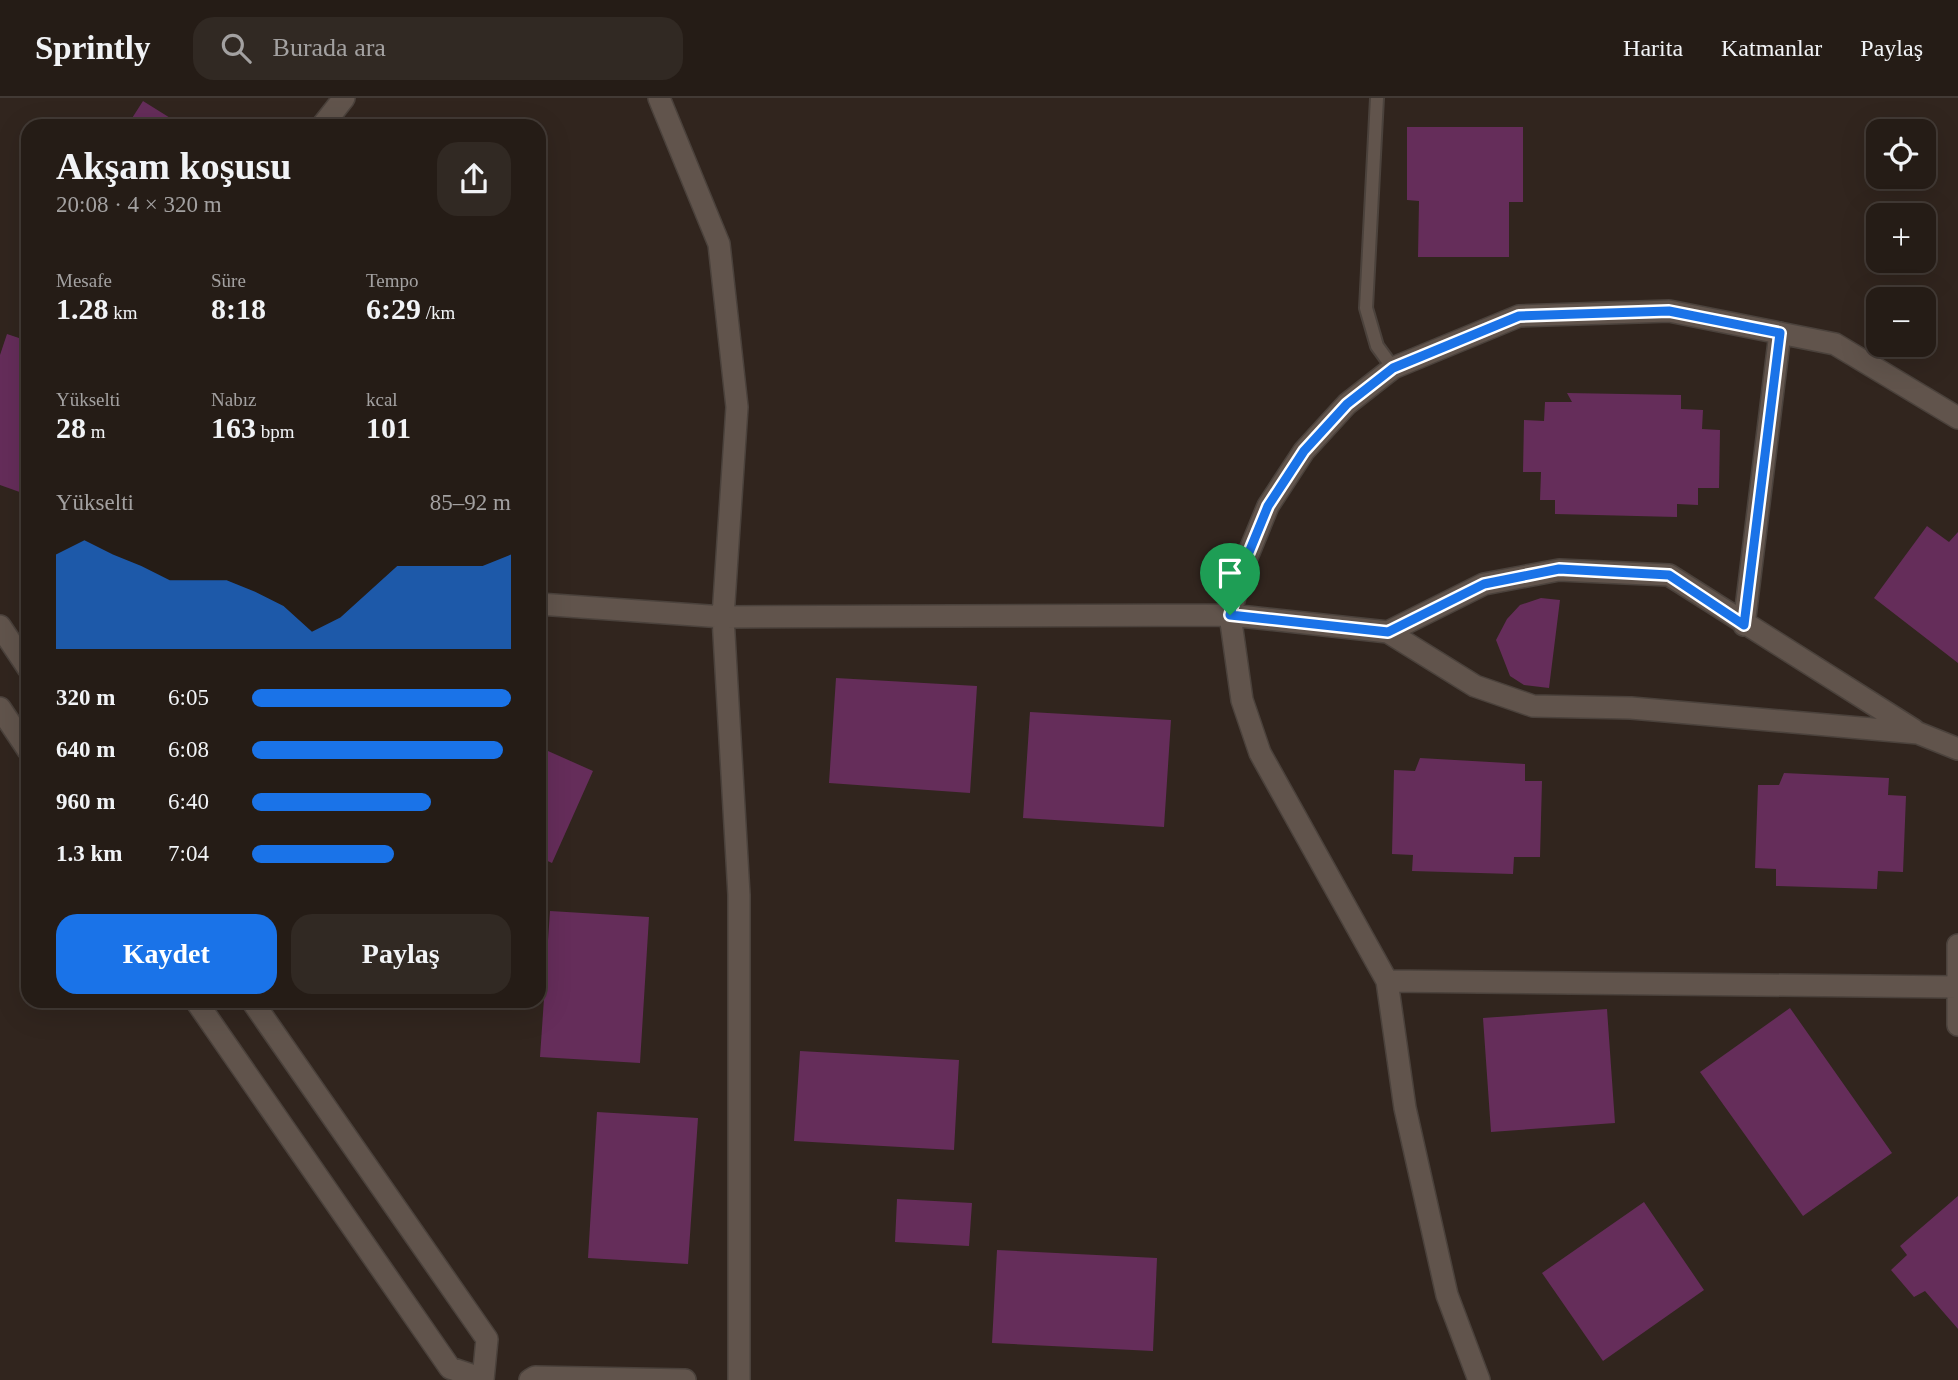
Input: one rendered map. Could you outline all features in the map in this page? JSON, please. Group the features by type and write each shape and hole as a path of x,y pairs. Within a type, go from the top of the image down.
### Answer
{"street":[{"path":"328,119 344,98"},
{"path":"659,98 719,244 737,407 723,617 739,895 739,1380"},
{"path":"1479,1380 1447,1295 1405,1108 1387,981 1260,752 1242,700 1230,615 1243,567 1268,506 1304,451 1347,404 1393,368 1519,316 1669,311 1835,344 1958,418"},
{"path":"1744,625 1780,333"},
{"path":"1388,632 1484,584 1559,569 1669,575 1744,625 1919,733 1958,749"},
{"path":"546,604 723,617 1230,615 1388,632 1475,686 1532,706 1631,708 1919,733"},
{"path":"0,626 21,658"},
{"path":"0,708 21,740"},
{"path":"1958,945 1958,1025"},
{"path":"1387,981 1957,987"},
{"path":"201,1008 450,1368 483,1380 487,1339 257,1008"},
{"path":"530,1380 535,1377 685,1380"}],"lane":[{"path":"1377,98 1366,308 1377,346 1393,368"}],"building":[{"path":"143,101 172,119 131,119"},
{"path":"1407,127 1523,127 1523,202 1509,202 1509,257 1418,257 1419,201 1407,200"},
{"path":"7,334 21,339 21,492 0,485 0,355"},
{"path":"1567,393 1681,395 1681,409 1703,410 1702,429 1720,430 1719,488 1698,488 1698,505 1677,504 1677,517 1555,514 1555,500 1540,500 1541,472 1523,472 1524,420 1544,421 1545,402 1572,402"},
{"path":"1927,526 1949,542 1958,532 1958,663 1874,598"},
{"path":"1541,598 1560,600 1549,688 1524,685 1510,676 1496,640 1507,619 1520,605"},
{"path":"836,678 977,686 970,793 829,783"},
{"path":"1030,712 1171,720 1164,827 1023,818"},
{"path":"546,750 593,771 552,863 546,860"},
{"path":"1420,758 1525,764 1525,781 1542,781 1540,857 1514,857 1513,874 1412,871 1413,855 1392,854 1394,770 1415,771"},
{"path":"1784,773 1889,778 1888,795 1906,796 1903,872 1878,871 1877,889 1776,886 1776,869 1755,868 1758,785 1779,785"},
{"path":"550,911 649,917 640,1063 540,1057 543,1008 546,1008"},
{"path":"1790,1008 1892,1153 1803,1216 1700,1072"},
{"path":"1607,1009 1615,1123 1491,1132 1483,1018"},
{"path":"800,1051 959,1060 954,1150 794,1141"},
{"path":"597,1112 698,1118 688,1264 588,1258"},
{"path":"1958,1196 1958,1329 1925,1291 1914,1297 1891,1270 1907,1255 1900,1246"},
{"path":"897,1199 972,1203 969,1246 895,1242"},
{"path":"1644,1202 1704,1290 1603,1361 1542,1273"},
{"path":"997,1250 1157,1258 1153,1351 992,1343"}],"route":[{"path":"1669,311 1780,333 1744,625 1669,575 1559,569 1484,584 1388,632 1230,615 1243,567 1268,506 1304,451 1347,404 1393,368 1519,316 1669,311"}]}
